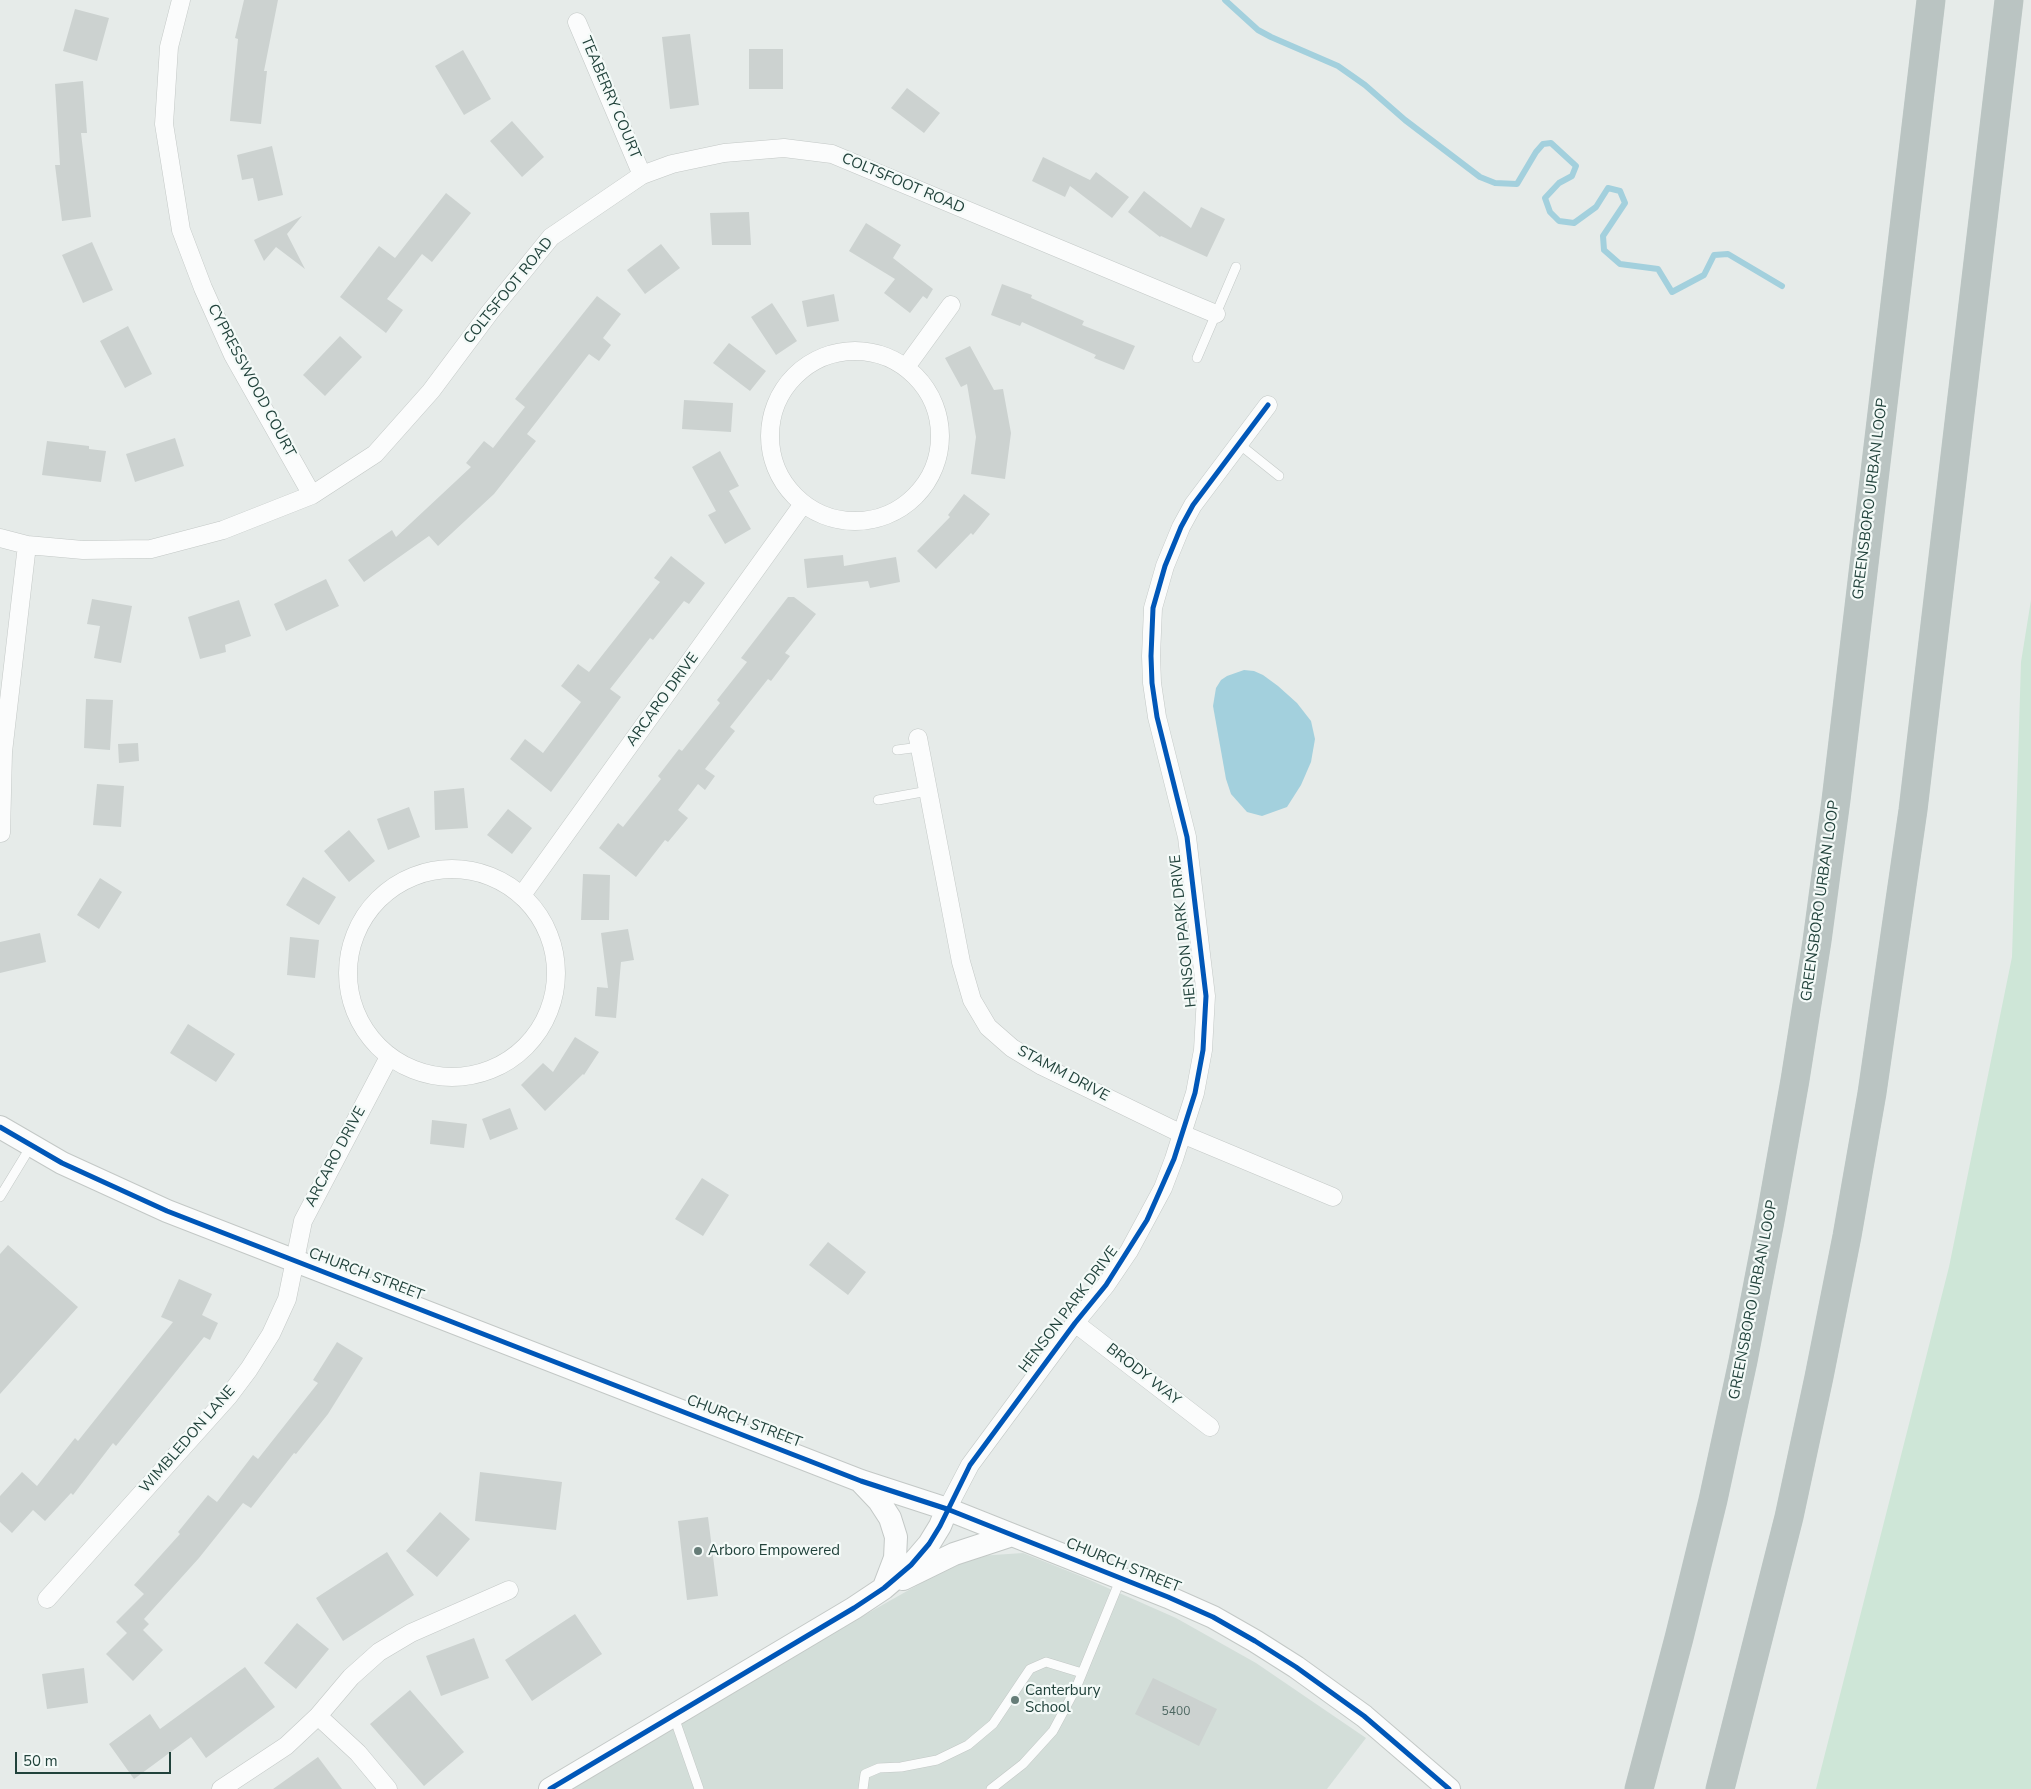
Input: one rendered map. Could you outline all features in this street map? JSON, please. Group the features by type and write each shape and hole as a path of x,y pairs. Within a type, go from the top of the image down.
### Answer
{"highway":[{"name":"GREENSBORO URBAN LOOP","path":"1639,1789 1713,1500 1747,1343 1795,1080 1836,800 1931,0"},
{"path":"1720,1789 1789,1517 1821,1368 1872,1093 1894,951 1914,800 2009,0"}],"street":[{"name":"CYPRESSWOOD COURT","path":"181,0 169,48 164,124 181,230 203,288 233,354 312,496"},
{"name":"TEABERRY COURT","path":"577,22 642,175"},
{"name":"COLTSFOOT ROAD","path":"0,538 27,545 83,550 151,549 223,530 312,496 375,454 431,392 490,312 551,237 642,175 672,164 724,153 784,148 832,154 1216,314"},
{"path":"906,367 951,305"},
{"path":"859,350 876,353 891,358 906,367 918,378 928,392 935,407 939,423 940,440 938,456 932,472 923,487 912,499 898,509 883,516 867,520 850,521 834,519 818,513 803,504 781,480 774,465 770,448 769,432 772,415 777,399 786,385 798,372 811,363 826,355 842,351 859,350"},
{"name":"HENSON PARK DRIVE","path":"947,1509 970,1465 1075,1323 1106,1285 1147,1220 1163,1188 1194,1093 1203,1050 1206,996 1187,837 1157,717 1152,683 1153,608 1165,566 1181,526 1193,505 1268,405"},
{"name":"ARCARO DRIVE","path":"522,895 803,504"},
{"path":"1,833 3,752 27,545"},
{"name":"STAMM DRIVE","path":"919,742 961,962 972,1000 988,1027 1012,1048 1042,1066 1182,1134 1333,1197"},
{"path":"461,869 493,877 522,895 544,923 556,956 555,992 543,1025 520,1052 490,1071 455,1078 420,1073 389,1057 366,1033 352,1002 348,969 354,936 371,907 397,885 427,872 444,870 461,869"},
{"name":"ARCARO DRIVE","path":"294,1261 303,1221 389,1057"},
{"name":"CHURCH STREET","path":"0,1127 62,1163 158,1207 861,1481 947,1509 1122,1577 1213,1617 1296,1667 1364,1716 1449,1789"},
{"name":"WIMBLEDON LANE","path":"47,1599 239,1383 271,1334 287,1299 294,1261"},
{"name":"BRODY WAY","path":"1075,1323 1210,1428"},
{"path":"861,1481 879,1501 890,1518 896,1537 895,1558 884,1588"},
{"path":"884,1588 911,1564 928,1544 940,1526 947,1509"},
{"path":"550,1789 854,1608 884,1588 954,1554 1012,1535"},
{"path":"221,1789 286,1746 318,1716 351,1677 379,1652 411,1633 509,1590"},
{"path":"318,1716 358,1753 388,1789"}],"lane":[{"path":"1197,358 1236,267"},
{"path":"1239,444 1279,476"},
{"path":"897,750 919,742"},
{"path":"878,800 928,791"},
{"path":"0,1198 31,1146"},
{"path":"991,1789 1023,1764 1053,1731 1082,1673 1122,1577"},
{"path":"863,1789 865,1774 879,1768 901,1767 937,1760 968,1745 993,1724 1030,1669 1046,1662 1082,1673"},
{"path":"674,1716 699,1789"}],"shaded area":[{"name":"Canterbury School","path":"1023,1553 1176,1618 1256,1663 1366,1738 1327,1789 571,1789 792,1656 939,1573 979,1556"}],"green space":[{"path":"2031,600 2031,1789 1816,1789 1949,1267 2012,957 2021,662"}],"water":[{"path":"1244,670 1254,671 1263,675 1297,703 1311,721 1315,739 1311,762 1301,785 1287,807 1262,816 1247,812 1231,794 1226,779 1213,706 1216,688 1221,680"}],"building":[{"path":"244,0 278,0 264,71 267,71 261,124 230,121 238,39 235,38"},
{"path":"75,9 109,18 97,61 63,51"},
{"path":"690,34 699,105 670,109 662,37"},
{"path":"749,49 783,49 783,89 749,89"},
{"path":"463,50 491,99 464,115 435,66"},
{"path":"83,81 87,133 81,133 91,217 62,221 55,165 60,165 55,84"},
{"path":"907,88 940,113 924,133 891,108"},
{"path":"512,121 544,157 522,177 490,141"},
{"path":"272,146 283,195 258,201 253,178 242,180 237,155"},
{"path":"1043,157 1090,180 1096,172 1129,197 1112,218 1070,186 1065,197 1032,181"},
{"path":"1144,191 1191,228 1201,207 1225,219 1207,257 1160,237 1128,212"},
{"path":"446,193 471,213 432,262 422,254 387,299 403,310 386,333 340,297 379,246 395,258"},
{"path":"749,212 751,245 712,245 710,213"},
{"path":"302,216 287,234 305,269 276,247 264,261 254,240"},
{"path":"866,223 901,245 893,258 933,289 927,299 923,296 910,313 884,293 895,279 849,251"},
{"path":"92,242 113,290 83,303 62,255"},
{"path":"661,244 680,268 645,294 627,270"},
{"path":"1002,284 1032,295 1031,298 1084,321 1082,325 1135,346 1124,370 1094,358 1096,355 1022,322 1020,326 991,315"},
{"path":"834,294 839,321 807,327 802,301"},
{"path":"597,296 621,314 603,338 611,345 599,361 589,354 527,434 536,441 494,494 438,546 429,536 364,582 348,560 392,530 396,537 471,467 466,463 484,441 493,448 525,407 515,399"},
{"path":"772,303 797,341 776,355 751,317"},
{"path":"128,326 152,374 125,388 100,341"},
{"path":"340,336 362,357 325,396 303,375"},
{"path":"729,343 766,371 750,391 713,363"},
{"path":"970,346 994,390 1003,389 1011,433 1005,479 971,474 976,437 967,384 961,387 945,358"},
{"path":"684,400 733,403 731,432 682,429"},
{"path":"175,438 184,466 135,482 126,454"},
{"path":"47,441 89,446 89,449 106,451 101,482 42,475"},
{"path":"720,451 739,486 729,491 751,529 725,544 708,515 716,511 692,467"},
{"path":"964,494 990,514 973,535 971,533 936,569 917,551 950,517 948,515"},
{"path":"843,555 844,566 896,557 900,582 870,588 868,581 807,588 804,559"},
{"path":"671,556 705,583 689,604 684,601 653,640 650,638 610,689 621,697 551,792 510,759 525,739 543,753 581,702 561,686 578,664 589,672 660,582 654,578"},
{"path":"326,579 339,606 286,631 274,604"},
{"path":"788,597 794,597 816,614 785,653 790,656 771,681 768,679 730,727 735,731 705,769 715,776 705,790 698,784 678,810 688,818 668,842 665,840 636,877 599,848 618,823 623,827 661,779 658,776 679,749 682,751 720,703 717,700 747,662 741,658"},
{"path":"92,599 132,606 121,663 94,658 100,626 87,624"},
{"path":"239,600 251,636 225,645 226,652 200,659 188,617"},
{"path":"86,699 113,700 110,750 84,748"},
{"path":"138,743 139,761 119,763 118,744"},
{"path":"97,784 124,786 121,827 93,825"},
{"path":"464,788 468,828 435,830 434,791"},
{"path":"409,807 420,837 388,850 377,819"},
{"path":"508,809 532,828 512,854 487,835"},
{"path":"349,830 375,861 349,882 324,851"},
{"path":"583,874 610,875 609,920 581,920"},
{"path":"303,877 336,897 319,925 286,905"},
{"path":"100,878 122,892 99,929 77,915"},
{"path":"628,929 634,960 621,962 616,1018 595,1016 597,987 608,988 601,933"},
{"path":"40,933 46,962 0,973 0,942"},
{"path":"290,937 319,940 315,978 287,975"},
{"path":"188,1024 235,1054 216,1082 170,1053"},
{"path":"575,1037 599,1052 584,1075 545,1111 521,1085 543,1063 553,1072"},
{"path":"510,1108 518,1129 490,1140 482,1119"},
{"path":"432,1120 467,1124 464,1148 430,1144"},
{"path":"702,1178 729,1195 703,1236 675,1219"},
{"path":"828,1242 866,1272 848,1295 809,1265"},
{"path":"8,1245 78,1307 0,1394 0,1254"},
{"path":"179,1279 212,1294 202,1315 218,1323 210,1340 204,1337 116,1446 113,1443 73,1495 71,1493 45,1521 33,1510 12,1533 0,1522 0,1496 22,1472 37,1486 75,1438 78,1441 173,1322 161,1317"},
{"path":"337,1342 363,1358 328,1414 296,1454 294,1453 251,1508 243,1503 199,1558 144,1619 149,1624 143,1630 163,1650 133,1681 106,1654 127,1633 116,1622 144,1594 134,1585 180,1534 178,1532 208,1495 217,1502 253,1455 258,1459 318,1383 313,1380"},
{"path":"480,1472 562,1482 556,1530 475,1521"},
{"path":"440,1512 470,1539 437,1577 406,1551"},
{"path":"708,1517 718,1596 687,1600 678,1521"},
{"path":"387,1552 414,1595 343,1641 316,1598"},
{"path":"575,1614 602,1654 532,1701 505,1660"},
{"path":"297,1623 329,1649 296,1689 264,1663"},
{"path":"474,1638 489,1678 441,1696 426,1656"},
{"path":"245,1667 275,1707 206,1758 191,1737 134,1779 109,1744 150,1714 160,1729"},
{"path":"84,1668 88,1703 47,1709 42,1674"},
{"path":"1153,1678 1217,1709 1199,1746 1135,1714"},
{"path":"410,1690 464,1752 424,1786 370,1724"},
{"path":"318,1757 342,1789 273,1789"}],"waterway":[{"path":"1225,0 1258,30 1338,66 1365,85 1405,120 1480,177 1495,183 1517,184 1536,152 1543,144 1551,143 1576,166 1572,176 1559,183 1545,198 1550,212 1559,221 1574,223 1596,207 1608,188 1620,191 1625,203 1603,236 1604,250 1620,264 1658,269 1672,292 1704,275 1714,255 1728,254 1782,286"}],"cycle path":[{"path":"550,1789 854,1608 884,1588 911,1565 929,1544 940,1526 970,1465 1075,1323 1106,1285 1147,1220 1174,1159 1195,1093 1203,1050 1206,996 1187,837 1157,717 1152,683 1153,608 1165,566 1181,527 1193,505 1268,405"},
{"path":"0,1127 62,1163 167,1211 861,1481 947,1509 1168,1597 1213,1617 1296,1667 1364,1716 1449,1789"}],"place":[{"name":"Arboro Empowered","path":"698,1551"},
{"name":"Canterbury School","path":"1015,1700"}]}
